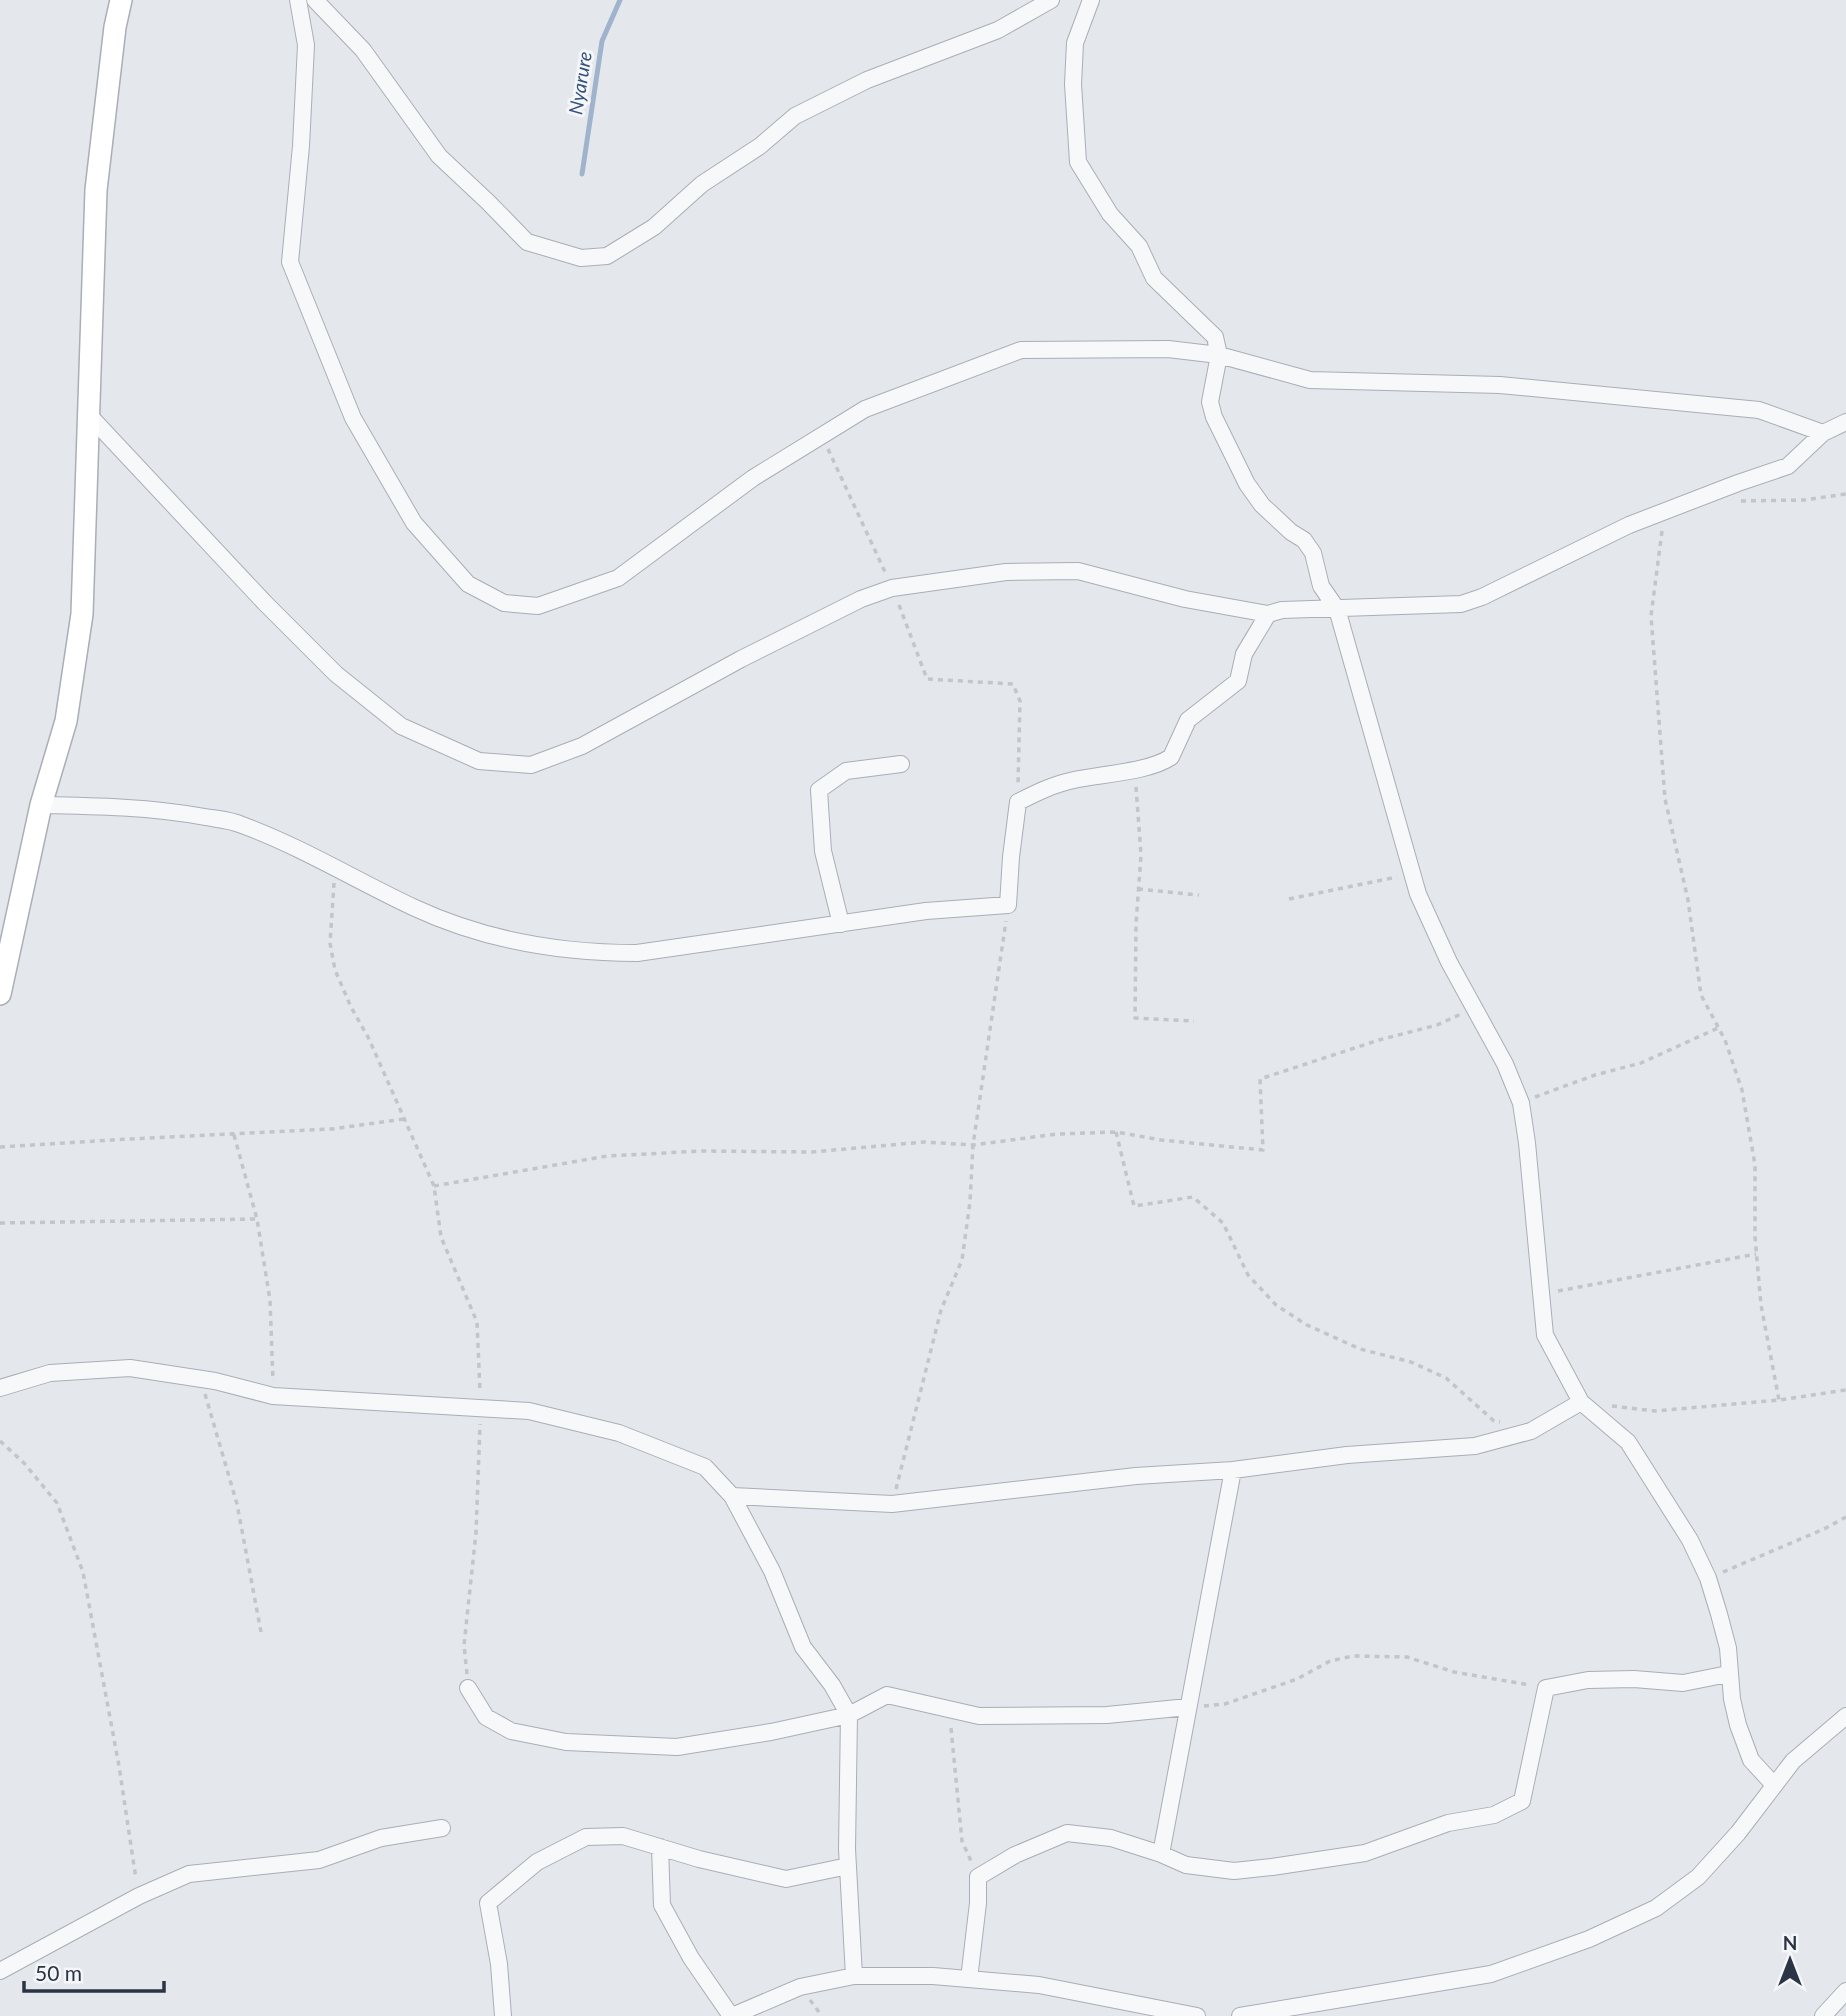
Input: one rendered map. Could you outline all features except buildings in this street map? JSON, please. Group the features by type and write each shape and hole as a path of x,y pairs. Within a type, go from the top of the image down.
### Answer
{"main road":[{"path":"0,994 41,805 66,721 82,614 96,190 121,0"}],"street":[{"path":"298,0 306,45 301,146 290,262 353,418 414,523 468,584 504,603 538,606 618,578 754,478 865,409 1021,350 1168,349 1219,355 1310,380 1500,385 1759,410 1823,433"},
{"path":"315,0 363,50 439,156 527,242 581,258 607,256 654,227 702,184 760,146 795,116 867,79 998,30 1051,0"},
{"path":"1091,0 1075,43 1073,85 1078,162 1110,214 1139,246 1154,278 1215,337 1219,355 1210,402 1214,417 1247,484 1262,505 1291,532 1304,540 1313,553 1321,586 1336,609 1419,894 1450,962 1505,1064 1521,1104 1545,1335 1581,1402 1628,1442 1690,1540 1708,1578 1728,1648 1728,1674 1738,1725 1751,1759 1774,1785"},
{"path":"87,413 264,602 336,674 401,726 479,761 531,765 582,746 741,659 861,599 892,588 1006,572 1078,571 1185,599 1268,614 1282,610 1461,604 1482,597 1629,525 1788,466 1823,433 1846,422"},
{"path":"41,805 180,812 240,823 417,909 501,939 589,953 637,953 926,911 1008,905 1018,802 1048,787 1158,764 1171,757 1188,720 1238,681 1244,654 1268,614"},
{"path":"841,924 823,851 819,790 846,771 901,764"},
{"path":"0,1388 50,1373 130,1367 201,1379 273,1396 529,1411 619,1433 705,1467 732,1496 772,1571 803,1647 832,1685 849,1715 848,1866 854,1976"},
{"path":"732,1496 892,1504 1136,1476 1233,1470 1347,1455 1475,1446 1531,1431 1581,1402"},
{"path":"1161,1854 1233,1470"},
{"path":"969,1979 978,1903 978,1877 1015,1855 1067,1833 1111,1838 1186,1865 1234,1871 1365,1853 1448,1823 1494,1815 1522,1801 1546,1688 1588,1680 1634,1679 1683,1683 1728,1674"},
{"path":"468,1688 486,1717 511,1731 566,1742 677,1747 771,1732 849,1715 887,1695 979,1716 1107,1715 1188,1707"},
{"path":"1240,2016 1491,1974 1590,1939 1656,1909 1698,1877 1738,1833 1793,1761 1846,1716"},
{"path":"0,1971 139,1896 189,1874 319,1860 381,1839 442,1828"},
{"path":"503,2016 499,1964 488,1903 537,1862 586,1837 623,1836 786,1879 848,1866"},
{"path":"660,1847 662,1905 691,1958 732,2016 800,1987 854,1976 933,1976 1039,1985 1132,2008 1197,2016"},
{"path":"1823,2016 1846,1991"}],"path":[{"path":"822,436 892,588 927,679 1013,684 1020,701 1018,802"},
{"path":"1739,501 1804,500 1846,494"},
{"path":"1664,511 1651,616 1665,799 1688,900 1700,995 1718,1028 1742,1090 1755,1165 1756,1254 1761,1305 1779,1400"},
{"path":"1135,768 1141,855 1135,1018 1194,1021"},
{"path":"335,867 330,943 335,970 369,1039 434,1186 441,1237 477,1322 480,1407 476,1532 464,1645 468,1688"},
{"path":"1289,899 1413,874"},
{"path":"1138,889 1199,895"},
{"path":"892,1504 941,1310 962,1261 974,1145 1008,905"},
{"path":"434,1186 607,1156 702,1151 812,1152 925,1142 974,1145 1057,1134 1116,1132 1161,1140 1263,1150 1260,1079 1379,1040 1437,1025 1475,1007"},
{"path":"1521,1104 1595,1075 1641,1063 1718,1028"},
{"path":"0,1147 332,1129 404,1119"},
{"path":"1116,1132 1134,1206 1194,1197 1223,1223 1248,1275 1276,1305 1307,1325 1360,1349 1411,1362 1446,1378 1494,1421 1531,1431"},
{"path":"234,1135 257,1219 270,1300 273,1396"},
{"path":"0,1223 257,1219"},
{"path":"1542,1294 1756,1254"},
{"path":"201,1379 237,1504 261,1632"},
{"path":"1581,1402 1655,1411 1779,1400 1846,1390"},
{"path":"0,1441 24,1463 57,1503 83,1572 119,1766 139,1896"},
{"path":"1708,1578 1824,1530 1846,1517"},
{"path":"1188,1707 1225,1704 1297,1679 1330,1661 1353,1656 1407,1657 1454,1672 1546,1688"},
{"path":"949,1708 962,1841 978,1877"}],"waterway":[{"name":"Nyarure","path":"582,174 602,41 620,0"}]}
